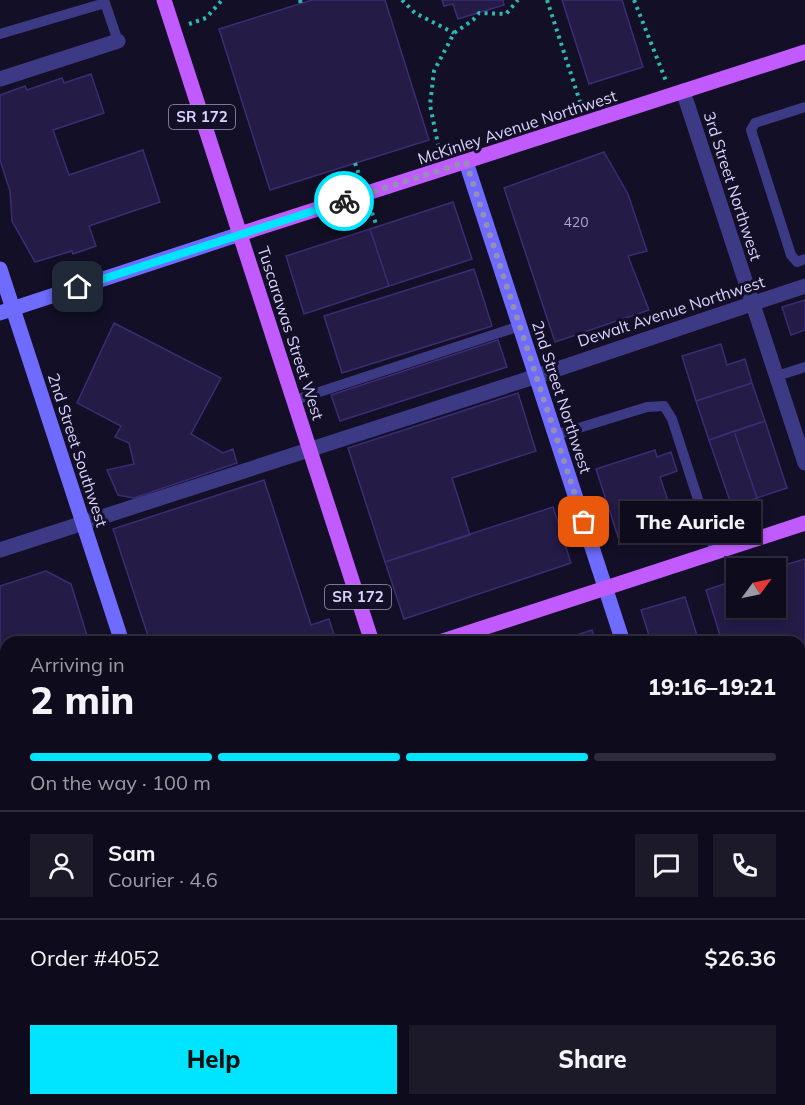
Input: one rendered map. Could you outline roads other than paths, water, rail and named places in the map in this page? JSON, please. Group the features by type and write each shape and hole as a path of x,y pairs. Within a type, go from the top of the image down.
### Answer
{"main road":[{"name":"Tuscarawas Street West","path":"164,0 370,636"},
{"name":"McKinley Avenue Northwest","path":"240,234 805,52"},
{"path":"458,636 805,523"}],"street":[{"path":"0,79 118,41"},
{"name":"3rd Street Northwest","path":"677,93 753,303 805,463"},
{"name":"2nd Street Northwest","path":"466,162 621,636"},
{"path":"6,311 240,234"},
{"name":"2nd Street Southwest","path":"0,270 6,311 83,523 120,636"},
{"name":"Dewalt Avenue Northwest","path":"0,550 537,376 805,286"}],"lane":[{"path":"0,34 105,1 118,41"},
{"path":"805,107 755,123 751,130 791,255 797,262 805,259"},
{"path":"295,400 520,326"},
{"path":"777,376 805,366"},
{"path":"555,435 647,407 664,406 672,419 716,552"}],"place":[{"name":"The Auricle","path":"584,522"}]}
